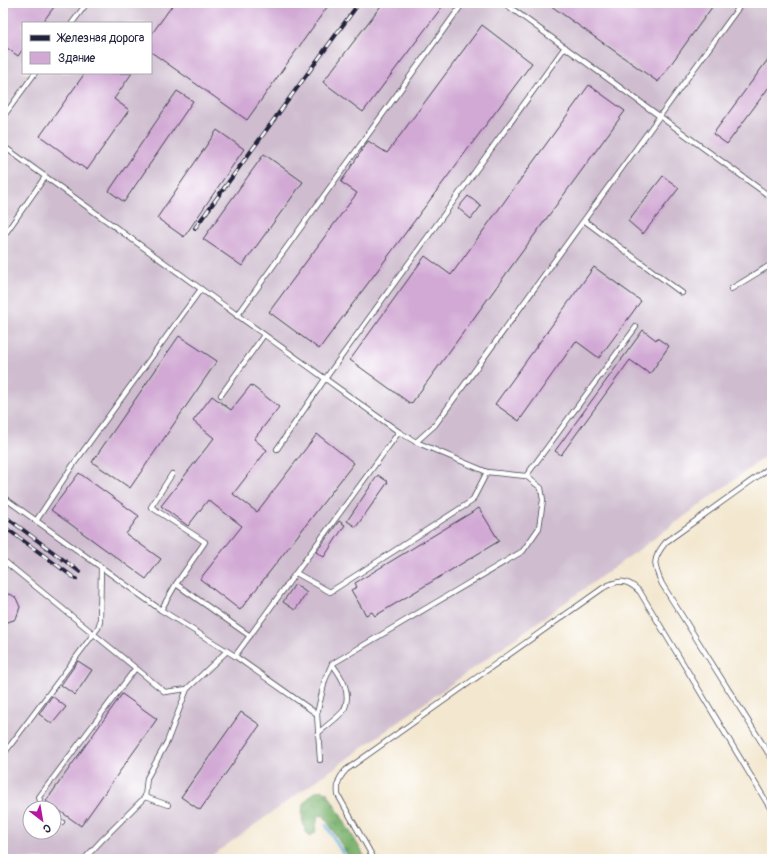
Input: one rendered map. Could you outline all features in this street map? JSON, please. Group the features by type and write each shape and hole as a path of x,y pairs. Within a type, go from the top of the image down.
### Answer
{"lane":[{"path":"73,22 87,3"},
{"path":"237,316 463,3"},
{"path":"505,3 772,198"},
{"path":"416,442 435,425 585,221 742,3"},
{"path":"277,449 325,379 565,47"},
{"path":"3,117 34,74"},
{"path":"3,146 399,432 416,442 488,472 526,476 541,488 543,500 539,528 523,551 332,664 325,680 316,714 320,760"},
{"path":"3,237 45,177"},
{"path":"585,221 682,293"},
{"path":"731,289 772,264"},
{"path":"36,521 73,465 200,289"},
{"path":"526,476 636,327"},
{"path":"221,395 264,335"},
{"path":"235,656 399,432"},
{"path":"772,466 666,542 658,552 655,563 656,571 662,584 772,759"},
{"path":"296,573 330,592 472,501 488,472"},
{"path":"161,610 176,584 205,542 151,507 172,474"},
{"path":"3,497 161,610 235,656 316,714"},
{"path":"3,560 165,692 187,689"},
{"path":"3,755 98,628 100,622 101,567"},
{"path":"374,859 338,795 337,785 340,777 346,770 603,588 610,584 621,582 627,582 634,585 640,592 772,811"},
{"path":"176,584 250,636"},
{"path":"88,859 87,856 145,797 147,778 167,742 187,689 227,651"},
{"path":"318,733 344,710 347,695 343,678 332,664"},
{"path":"40,800 39,797 135,668"},
{"path":"145,797 168,805"}],"shaded area":[{"path":"3,3 772,3 772,452 644,546 207,859 3,859"}],"green space":[{"path":"322,790 327,792 366,859 350,859 324,816 318,815 315,833 310,836 306,832 303,823 302,809 311,795"}],"building":[{"path":"3,3 57,3 43,22 22,22 22,50 18,56 3,45"},
{"path":"174,3 330,3 247,120 152,53 152,34"},
{"path":"383,3 445,3 363,112 323,82"},
{"path":"547,3 715,3 658,82"},
{"path":"482,25 532,63 319,349 269,312 357,193 341,182 368,141 387,153"},
{"path":"772,54 772,83 727,144 713,134"},
{"path":"84,74 131,74 114,99 129,110 87,170 40,136"},
{"path":"589,85 625,111 411,404 350,360 425,256 451,275"},
{"path":"177,91 193,101 124,202 109,191"},
{"path":"217,130 244,149 184,237 157,218"},
{"path":"264,154 303,182 242,266 203,239"},
{"path":"663,176 679,188 643,234 628,221"},
{"path":"468,196 481,206 471,219 458,208"},
{"path":"594,267 641,301 599,358 576,341 519,421 495,404"},
{"path":"643,330 656,340 657,338 669,346 650,374 630,360 561,455 555,451"},
{"path":"179,336 217,361 130,488 92,462"},
{"path":"251,385 279,407 254,439 267,450 233,494 257,512 317,434 354,463 240,610 200,579 242,526 208,500 188,526 161,506 214,438 193,421 212,396 231,410"},
{"path":"79,473 139,516 126,534 161,559 146,579 51,510"},
{"path":"378,475 388,482 356,527 347,521"},
{"path":"479,508 499,541 375,616 372,612 366,615 351,590 357,587 355,583"},
{"path":"339,521 345,525 324,557 316,552"},
{"path":"295,584 307,593 295,610 283,602"},
{"path":"3,593 12,595 16,598 20,607 14,620 3,623"},
{"path":"78,661 92,670 75,695 61,685"},
{"path":"122,694 157,719 81,826 62,812 62,800 47,800"},
{"path":"52,696 66,707 52,724 39,714"},
{"path":"241,712 260,725 200,810 181,797"}],"waterway":[{"path":"326,825 346,859"}],"railway":[{"path":"195,228 359,3"},
{"path":"3,515 80,572"},
{"path":"3,526 76,579"}]}
